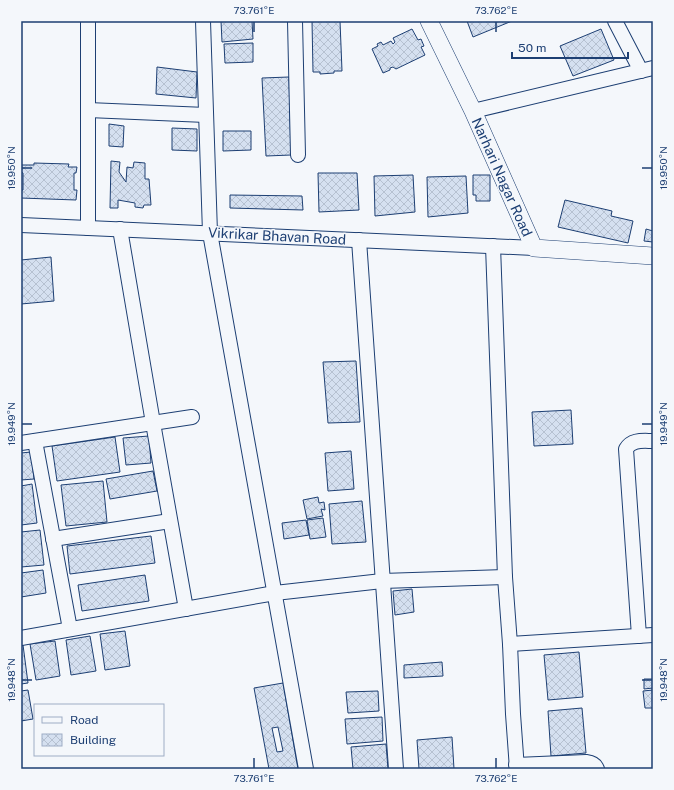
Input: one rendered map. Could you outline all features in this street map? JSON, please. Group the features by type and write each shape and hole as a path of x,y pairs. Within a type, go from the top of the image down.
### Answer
{"street":[{"path":"88,21 88,228"},
{"path":"203,21 210,233 306,769"},
{"path":"295,21 298,155"},
{"name":"Narhari Nagar Road","path":"429,21 473,111 534,248 653,256"},
{"path":"473,111 647,70 615,21"},
{"path":"88,110 206,115"},
{"name":"Vikrikar Bhavan Road","path":"21,225 534,248"},
{"path":"120,229 186,609"},
{"path":"359,240 396,769"},
{"path":"493,246 504,577 510,644 516,767 586,762 592,763 597,769"},
{"path":"70,629 53,539 28,442 192,417"},
{"path":"510,644 646,635 626,449 629,444 634,442 653,441"},
{"path":"53,539 170,521"},
{"path":"21,638 275,593 382,581 504,577"}],"building":[{"path":"221,21 252,21 253,39 222,42"},
{"path":"312,21 340,21 342,71 320,74 320,72 313,72"},
{"path":"467,21 512,21 473,37"},
{"path":"412,29 418,40 421,39 424,46 421,47 425,55 396,69 393,67 390,68 390,70 383,73 372,49 378,46 377,44 381,42 383,45 391,41 393,44 395,42 393,38"},
{"path":"601,29 614,60 573,76 560,46"},
{"path":"253,43 253,62 225,63 224,44"},
{"path":"157,67 197,72 196,98 156,94"},
{"path":"289,77 291,155 266,156 262,78"},
{"path":"109,124 124,126 123,147 109,146"},
{"path":"172,128 197,129 197,151 172,150"},
{"path":"223,131 251,131 251,150 223,151"},
{"path":"111,161 120,162 119,172 126,182 127,167 133,168 134,162 145,163 145,179 149,179 151,205 144,205 143,208 135,207 135,203 118,200 118,208 110,208"},
{"path":"34,163 69,164 68,167 77,167 76,173 74,173 74,190 77,190 76,200 21,198 21,190 23,190 23,173 21,172 21,165 34,165"},
{"path":"318,173 357,173 359,210 319,212"},
{"path":"413,175 415,212 375,216 374,176"},
{"path":"473,175 490,175 490,201 476,201 476,195 473,195"},
{"path":"466,176 468,213 428,217 427,177"},
{"path":"230,195 302,196 303,210 230,208"},
{"path":"565,200 612,211 611,216 633,221 628,243 558,227"},
{"path":"646,229 653,231 653,242 644,241"},
{"path":"51,257 54,301 21,304 21,260"},
{"path":"356,361 360,422 328,423 323,362"},
{"path":"571,410 573,444 534,446 532,412"},
{"path":"149,436 151,463 126,465 123,438"},
{"path":"115,437 120,472 57,481 52,446"},
{"path":"351,451 354,489 328,491 325,453"},
{"path":"31,452 34,479 21,480 21,453"},
{"path":"153,471 157,491 110,499 106,479"},
{"path":"103,481 107,522 66,526 61,485"},
{"path":"32,484 37,523 21,525 21,486"},
{"path":"318,497 319,503 324,502 325,510 321,509 323,516 307,519 303,500"},
{"path":"362,501 366,542 332,544 329,504"},
{"path":"323,518 326,537 310,539 307,520"},
{"path":"306,520 309,535 284,539 282,523"},
{"path":"40,530 44,565 21,567 21,532"},
{"path":"151,536 155,563 70,574 67,546"},
{"path":"43,570 46,593 21,597 21,573"},
{"path":"145,575 149,601 82,611 78,585"},
{"path":"412,589 414,612 395,615 393,591"},
{"path":"125,631 130,666 105,670 100,634"},
{"path":"90,636 96,671 71,675 66,640"},
{"path":"55,641 60,676 36,680 30,644"},
{"path":"23,645 28,683 21,684 21,646"},
{"path":"579,652 583,697 548,700 544,655"},
{"path":"442,662 443,676 404,678 404,665"},
{"path":"644,679 653,679 653,688 644,689"},
{"path":"283,683 298,769 269,769 254,688","holes":["278,727 283,751 277,752 272,728"]},
{"path":"28,690 33,719 21,721 21,691"},
{"path":"653,690 653,708 645,708 643,691"},
{"path":"378,691 379,711 348,713 346,692"},
{"path":"582,708 586,753 551,756 548,711"},
{"path":"382,717 383,741 347,744 345,719"},
{"path":"452,737 454,769 419,769 417,740"},
{"path":"386,744 388,769 353,769 351,747"}]}
